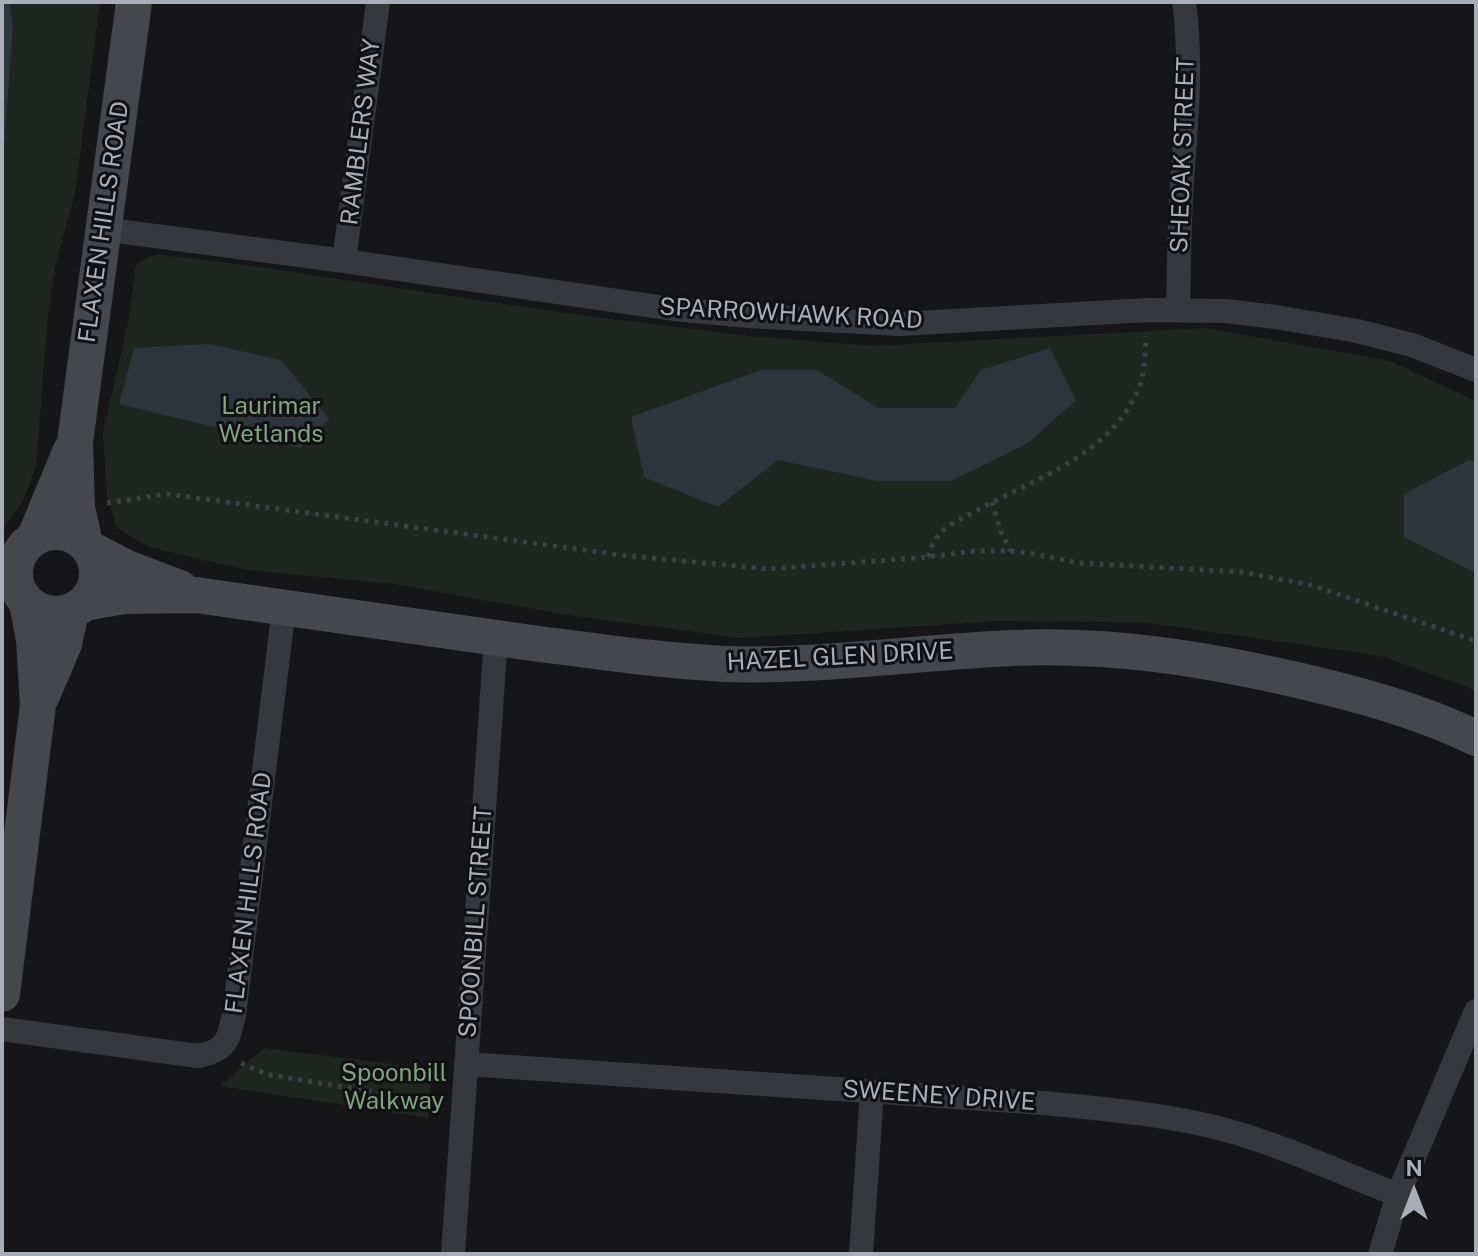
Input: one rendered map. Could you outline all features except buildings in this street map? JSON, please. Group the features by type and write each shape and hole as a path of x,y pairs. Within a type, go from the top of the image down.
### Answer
{"street":[{"name":"FLAXEN HILLS ROAD","path":"88,546 77,508 77,427 134,2"},
{"name":"RAMBLERS WAY","path":"344,261 378,2"},
{"name":"SHEOAK STREET","path":"1178,309 1181,198 1189,87 1184,2"},
{"name":"SPARROWHAWK ROAD","path":"102,229 673,309 748,316 900,324 1148,310 1225,311 1357,331 1412,345 1476,370"},
{"name":"FLAXEN HILLS ROAD","path":"22,543 47,505 77,427"},
{"path":"3,974 38,705 34,640 17,596 16,561 22,543 48,532 74,535 88,546 95,560 96,583 91,594 78,607 60,614 48,613 17,596"},
{"name":"HAZEL GLEN DRIVE","path":"88,546 127,568 196,595"},
{"name":"HAZEL GLEN DRIVE","path":"78,607 124,596 196,595 649,658 727,664 1016,648 1086,647 1155,653 1237,666 1324,687 1404,709 1476,738"},
{"path":"38,705 78,607"},
{"name":"FLAXEN HILLS ROAD","path":"216,1052 229,1039 234,1015 284,608"},
{"name":"SPOONBILL STREET","path":"453,1254 496,638"},
{"path":"1380,1254 1398,1195 1476,1011"},
{"path":"2,1029 198,1056 216,1052"},
{"name":"SWEENEY DRIVE","path":"466,1064 1108,1109 1226,1130 1398,1195"},
{"path":"861,1254 872,1091"}],"path":[{"path":"928,557 932,542 940,531 1061,468 1092,449 1112,430 1140,384 1148,310"},
{"path":"77,508 167,494 621,555 768,569 974,551 1011,551 1079,563 1241,572 1311,585 1476,641"},
{"path":"992,502 1001,532 1011,551"},
{"path":"216,1052 266,1074 435,1102 463,1103"}],"green space":[{"path":"2,2 100,2 75,193 56,263 48,313 36,467 22,503 2,529"},
{"name":"Laurimar Wetlands","path":"156,254 564,313 748,336 874,346 1205,328 1390,361 1476,401 1476,692 1381,656 1142,622 995,621 741,638 568,615 394,584 247,570 149,547 117,528 107,496 103,433 129,318 136,264"},
{"name":"Spoonbill Walkway","path":"264,1048 432,1069 428,1118 220,1086"}],"shaded area":[{"path":"2,2 9,2 13,25 2,174"},
{"path":"210,344 281,360 329,419 301,448 119,404 134,348"},
{"path":"1050,348 1076,400 1028,443 951,481 878,481 778,460 718,507 644,477 631,417 761,370 817,370 878,408 955,408 981,370"},
{"path":"1469,460 1476,462 1476,573 1404,537 1404,494"}]}
